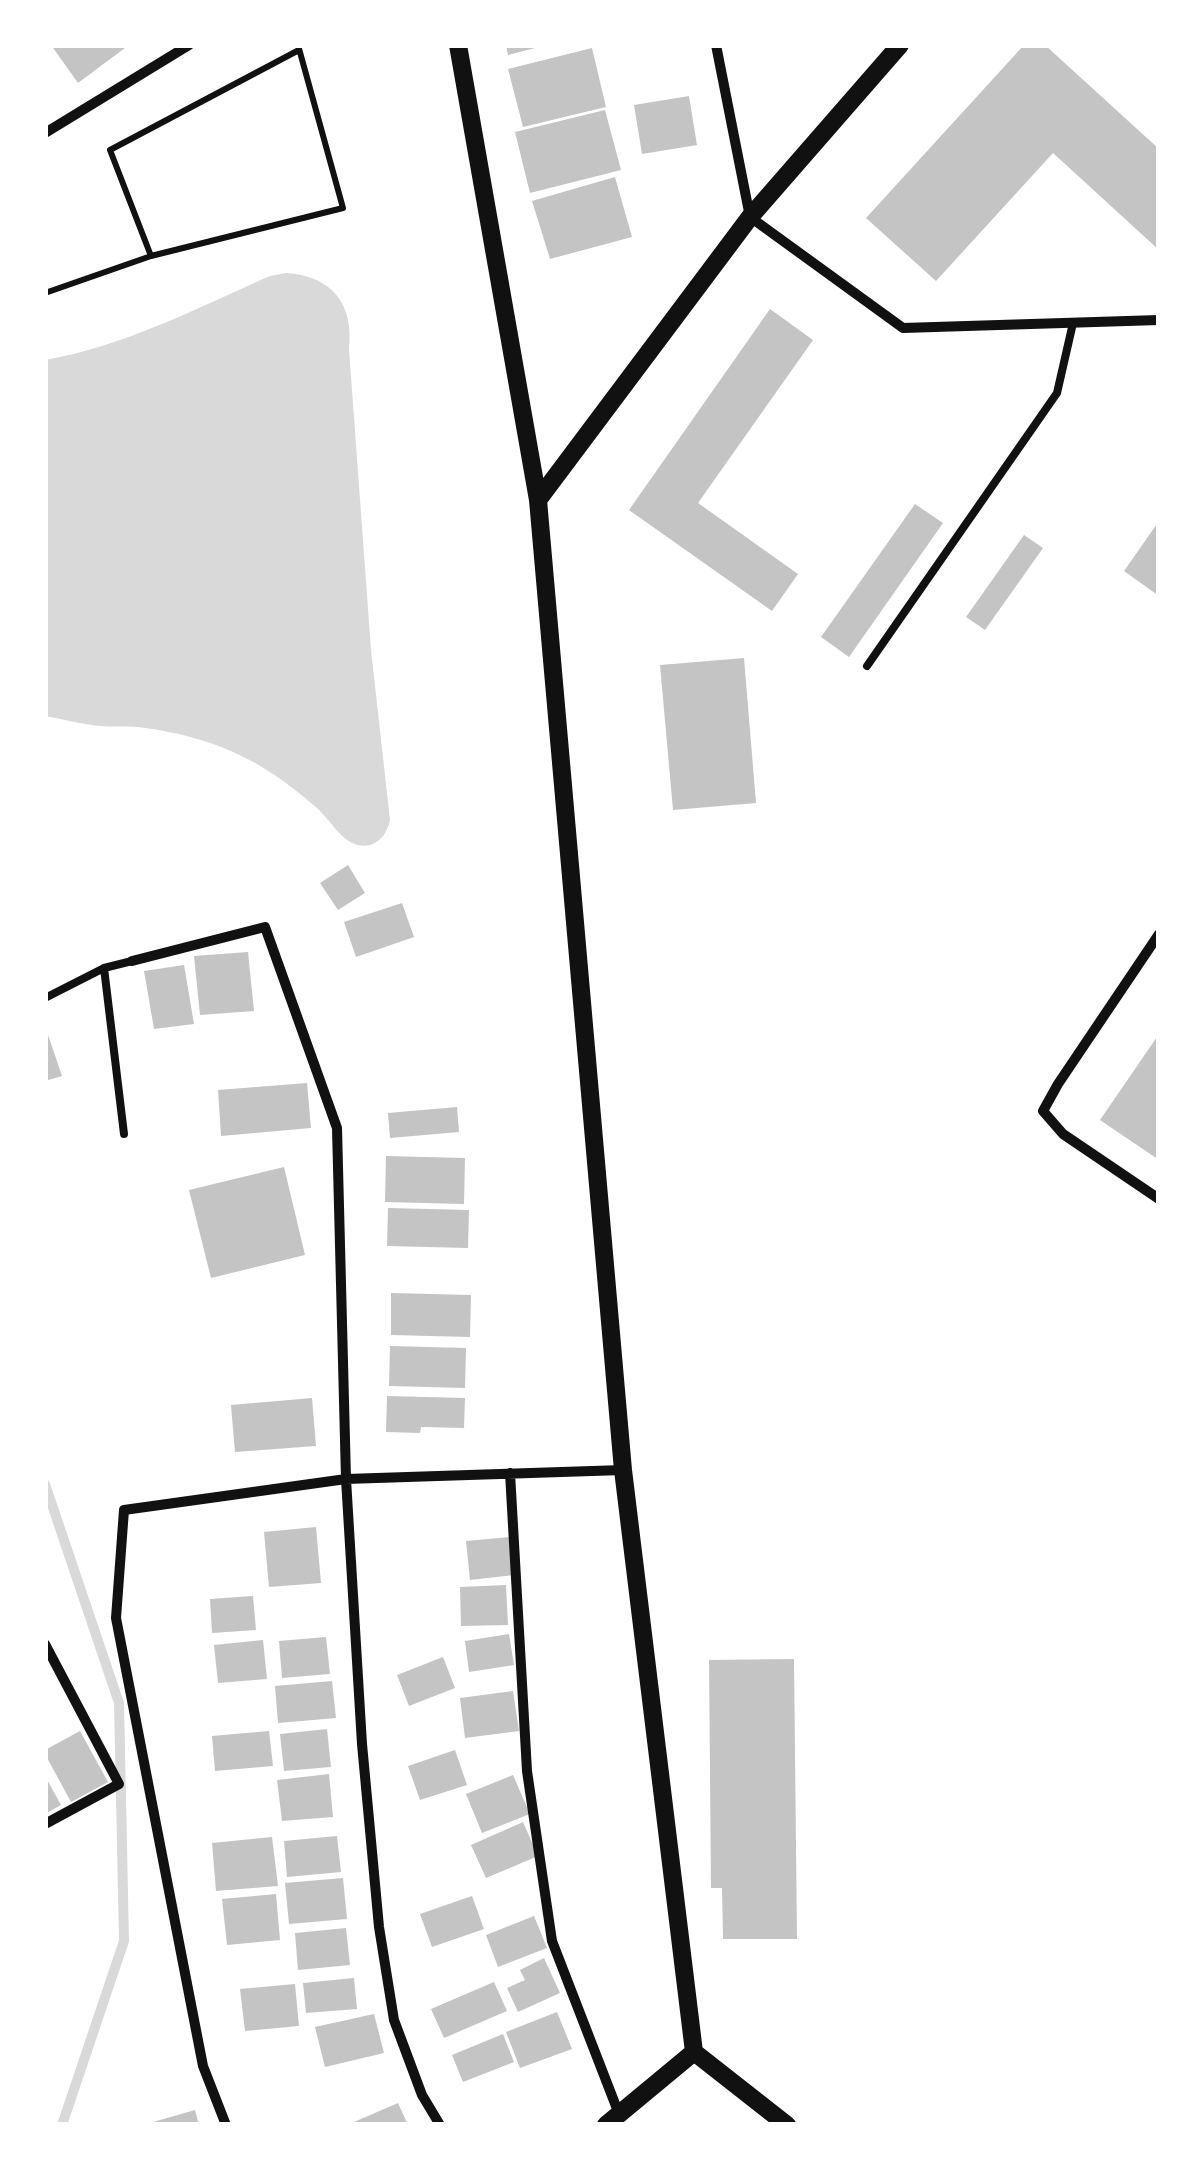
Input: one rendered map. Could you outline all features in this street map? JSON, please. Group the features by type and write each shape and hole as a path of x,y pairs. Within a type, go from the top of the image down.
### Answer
{"street":[{"path":"45,133 188,45"},
{"path":"458,45 538,500 623,1470 694,2052 786,2125"},
{"path":"716,45 750,217 903,328 1159,320"},
{"path":"538,500 750,217 900,45"},
{"path":"132,960 265,927 337,1128 346,1480 362,1744 379,1927 394,2020 422,2095 440,2125"},
{"path":"1159,934 1044,1111 1063,1134 1159,1199"},
{"path":"226,2125 203,2066 116,1618 124,1510 346,1480 623,1470"},
{"path":"510,1473 526,1771 552,1941 613,2119 694,2052"},
{"path":"45,1644 119,1784 45,1824"}],"lane":[{"path":"867,666 1057,394 1073,322"},
{"path":"45,998 104,968 132,960"},
{"path":"104,968 124,1134"}],"path":[{"path":"45,293 151,256 344,208 298,47 110,150 151,256"}],"shaded area":[{"path":"286,273 327,286 337,295 348,319 371,650 390,820 383,836 370,845 346,839 318,809 284,782 248,759 217,746 153,729 99,726 45,716 45,360 132,336 270,276"}],"building":[{"path":"51,45 129,45 78,83"},
{"path":"506,45 543,45 543,46 508,55"},
{"path":"1024,45 1045,45 1159,149 1159,250 1053,153 936,281 866,218"},
{"path":"592,48 606,107 523,127 508,69"},
{"path":"689,96 697,145 642,154 634,105"},
{"path":"605,110 621,170 530,193 515,132"},
{"path":"615,177 632,237 550,259 532,201"},
{"path":"770,309 813,340 698,503 798,574 772,611 629,510"},
{"path":"915,504 943,523 849,657 821,637"},
{"path":"1159,521 1159,596 1124,571"},
{"path":"1024,535 1043,548 985,630 966,617"},
{"path":"744,658 756,803 673,810 660,665"},
{"path":"348,865 365,893 338,910 320,883"},
{"path":"402,903 414,937 356,957 344,922"},
{"path":"248,952 254,1011 200,1015 194,956"},
{"path":"184,965 194,1024 154,1029 144,971"},
{"path":"45,1026 62,1076 45,1081"},
{"path":"1159,1034 1159,1160 1100,1120"},
{"path":"307,1083 311,1128 221,1136 218,1090"},
{"path":"457,1107 459,1132 390,1138 388,1113"},
{"path":"386,1156 465,1158 464,1204 385,1202"},
{"path":"284,1167 305,1255 211,1278 189,1190"},
{"path":"388,1208 469,1210 468,1248 387,1246"},
{"path":"391,1293 471,1295 470,1337 391,1335"},
{"path":"390,1346 466,1348 465,1388 389,1386"},
{"path":"387,1396 465,1398 464,1428 421,1427 420,1433 386,1432"},
{"path":"312,1398 316,1446 235,1452 231,1405"},
{"path":"316,1527 321,1583 269,1587 264,1532"},
{"path":"510,1537 514,1575 470,1580 466,1541"},
{"path":"506,1585 508,1625 461,1626 460,1587"},
{"path":"253,1596 256,1630 212,1633 210,1599"},
{"path":"509,1634 514,1665 469,1672 465,1641"},
{"path":"326,1637 330,1674 282,1678 279,1641"},
{"path":"263,1640 267,1679 218,1683 214,1645"},
{"path":"443,1657 455,1688 409,1706 397,1675"},
{"path":"794,1659 797,1939 723,1939 722,1888 711,1888 709,1660"},
{"path":"332,1681 336,1718 278,1723 275,1686"},
{"path":"513,1691 519,1731 465,1738 460,1698"},
{"path":"327,1729 331,1767 284,1771 280,1734"},
{"path":"80,1731 108,1782 71,1802 45,1750"},
{"path":"269,1731 273,1766 215,1771 212,1736"},
{"path":"455,1750 467,1785 420,1800 408,1766"},
{"path":"329,1774 333,1817 282,1821 277,1780"},
{"path":"513,1775 530,1814 482,1833 466,1794"},
{"path":"45,1776 61,1805 45,1814"},
{"path":"523,1822 538,1856 486,1878 471,1845"},
{"path":"337,1836 341,1872 287,1877 284,1841"},
{"path":"272,1837 278,1886 216,1891 212,1843"},
{"path":"343,1878 347,1919 289,1924 285,1883"},
{"path":"276,1894 280,1940 227,1945 222,1899"},
{"path":"472,1896 484,1929 432,1947 420,1914"},
{"path":"534,1916 547,1948 498,1967 486,1935"},
{"path":"346,1928 350,1965 298,1970 295,1933"},
{"path":"544,1958 560,1993 518,2012 507,1988 525,1980 520,1970"},
{"path":"354,1978 357,2009 306,2013 303,1983"},
{"path":"494,1982 507,2011 444,2038 431,2009"},
{"path":"295,1984 299,2026 245,2031 240,1989"},
{"path":"557,2012 572,2049 520,2068 506,2032"},
{"path":"374,2014 384,2053 325,2067 315,2027"},
{"path":"503,2034 514,2062 463,2082 452,2055"},
{"path":"398,2103 408,2125 347,2125"},
{"path":"195,2110 199,2125 146,2124"}],"waterway":[{"path":"45,1484 119,1703 124,1941 62,2125"}]}
